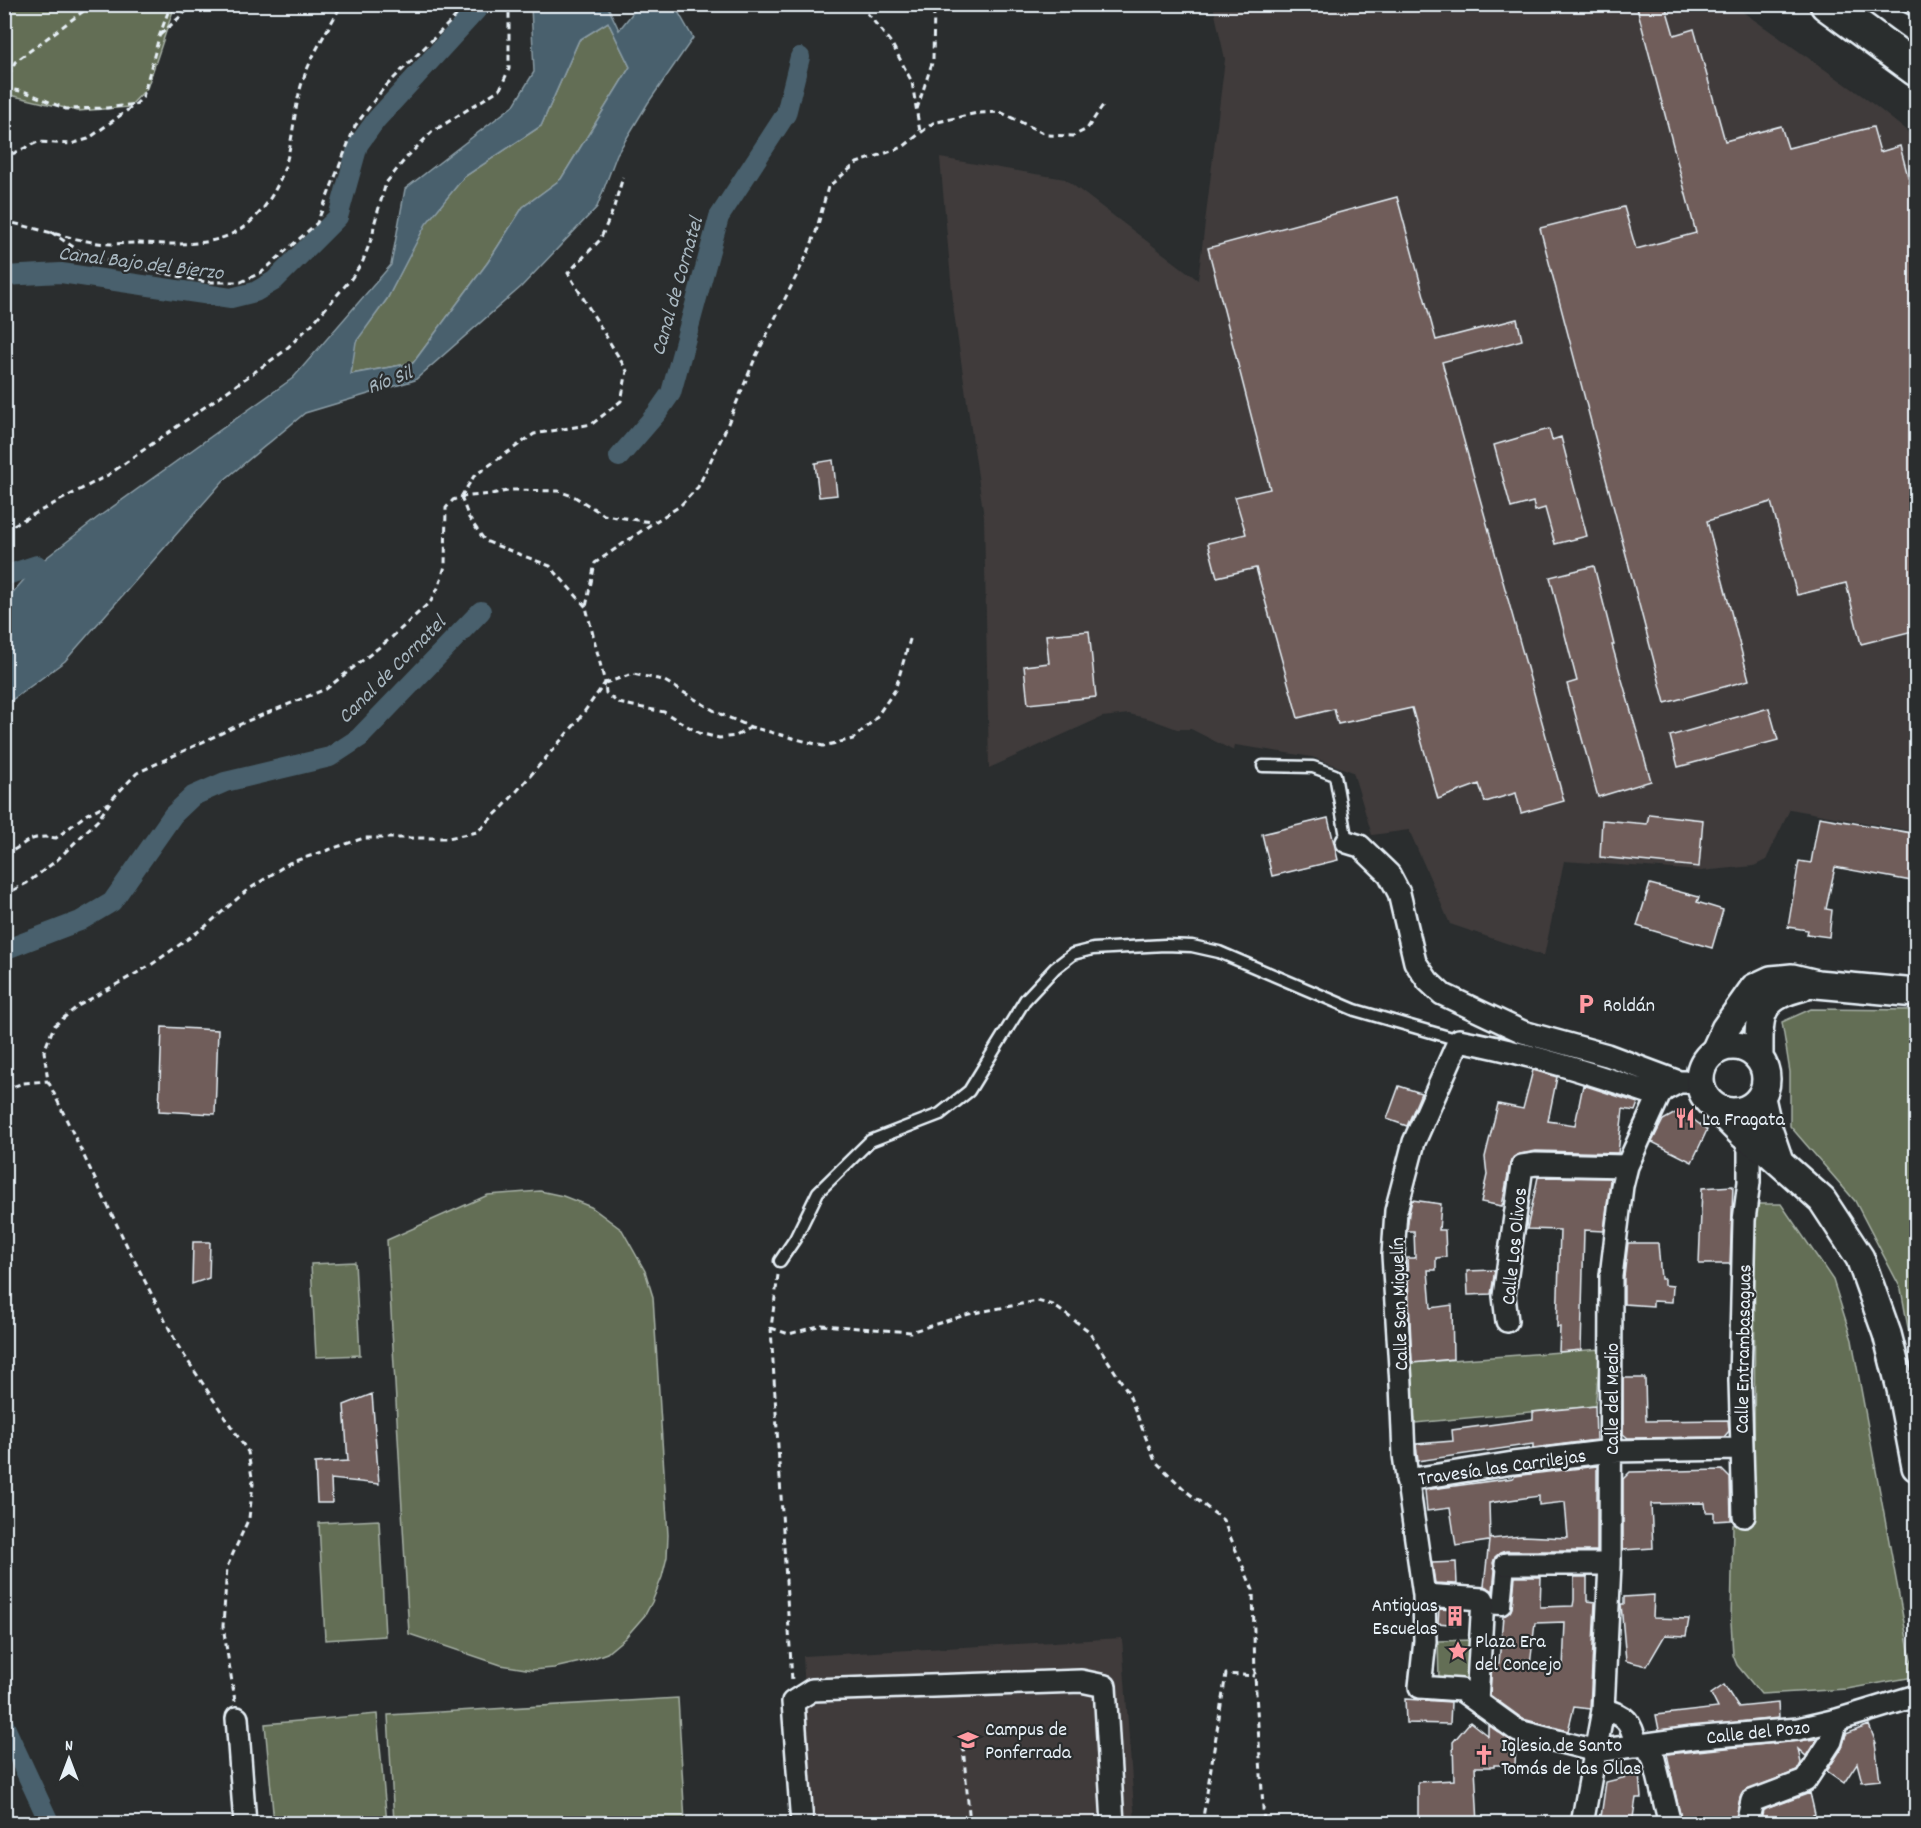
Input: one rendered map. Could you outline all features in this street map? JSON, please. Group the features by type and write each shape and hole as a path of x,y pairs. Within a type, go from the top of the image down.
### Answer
{"highway":[{"path":"1827,4 1917,69"}],"street":[{"path":"1347,842 1360,846 1389,874 1399,893 1415,962 1428,981 1442,994 1522,1032 1606,1055 1689,1082 1742,1134 1776,1152 1822,1200 1860,1258 1887,1335 1917,1467"},
{"path":"1459,1040 1572,1067 1659,1096 1664,1090 1689,1082 1715,1051 1725,1029 1754,988 1772,980 1792,978 1817,984 1917,993"},
{"path":"1713,1106 1725,1111 1742,1111 1761,1098 1766,1086 1767,1074 1760,1058 1762,1013 1771,999 1785,991 1817,984"},
{"name":"Calle San Miguelín","path":"1424,1595 1404,1455 1393,1256 1396,1211 1414,1142 1459,1040"},
{"path":"1715,1051 1732,1046 1743,1047 1760,1058"},
{"name":"Calle del Medio","path":"1582,1824 1603,1710 1610,1564 1611,1276 1622,1186 1627,1166 1659,1096"},
{"path":"1761,1098 1776,1152"},
{"name":"Calle Entrambasaguas","path":"1742,1134 1749,1149 1749,1182 1744,1220 1740,1380 1744,1516"},
{"name":"Calle Entrambasaguas","path":"1749,1182 1761,1156 1776,1152"},
{"name":"Calle Los Olivos","path":"1507,1321 1504,1296 1522,1166 1536,1164 1627,1166"},
{"name":"Travesía las Carrilejas","path":"1407,1480 1513,1463 1611,1451 1742,1449"},
{"path":"1483,1605 1502,1606 1506,1564 1610,1564"},
{"path":"1477,1701 1484,1599 1424,1595 1425,1641 1420,1687 1461,1690 1518,1731 1596,1751"},
{"path":"802,1824 794,1702 812,1690 1081,1681 1105,1686 1113,1824"},
{"name":"Calle del Pozo","path":"1596,1751 1692,1738 1798,1730 1917,1696"},
{"path":"1603,1710 1618,1713 1630,1724 1642,1746 1654,1759 1670,1824"},
{"path":"237,1718 245,1824"},
{"path":"1747,1824 1752,1801 1805,1781 1831,1741 1837,1720"}],"lane":[{"path":"1902,4 1917,11"},
{"path":"1263,766 1313,767 1335,774 1347,842"},
{"path":"780,1261 795,1239 818,1192 870,1141 940,1114 969,1091 1025,1000 1055,968 1073,954 1093,949 1154,945 1192,946 1210,950 1262,969 1355,1010 1459,1040"}],"path":[{"path":"93,4 15,62 4,87 66,109 107,108 136,104"},
{"path":"4,160 38,142 71,144 88,139 136,104 143,97 159,37 171,4"},
{"path":"159,37 195,4"},
{"path":"4,221 99,243 191,244 220,238 240,229 254,218 269,200 282,176 290,148 295,111 302,84 312,58 342,4"},
{"path":"51,232 88,257 206,282 241,282 262,272 317,223 355,126 383,89 468,4"},
{"path":"4,530 108,475 283,352 312,324 351,279 363,261 374,234 374,225 386,183 406,158 432,132 500,89 509,69 510,4"},
{"path":"864,4 863,8 892,44 912,82 920,132"},
{"path":"916,111 933,60 934,8 938,4"},
{"path":"751,727 736,736 719,738 699,733 664,712 618,703 606,693 586,607 596,564 680,506 698,487 724,433 756,356 808,253 828,187 857,164 903,147 933,123 977,113 1000,112 1047,135 1073,136 1088,129 1103,105"},
{"path":"461,497 474,476 534,434 592,424 621,401 627,371 568,273 600,240 613,210 623,177"},
{"path":"4,895 27,883 57,860 98,820 137,773 245,722 326,689 391,638 431,601 439,586 445,566 446,508 453,500 513,490 558,491 575,497 604,515 653,523"},
{"path":"461,497 470,518 485,541 550,566 586,607"},
{"path":"237,1718 223,1626 228,1567 249,1518 253,1484 248,1452 178,1346 48,1081 44,1051 54,1026 78,1006 151,965 206,926 245,892 289,863 364,838 448,838 477,832 504,806 569,731 605,683 633,674 663,680 718,713 751,727 823,746 854,739 875,719 895,690 911,636"},
{"path":"4,855 15,850 28,839 42,836 56,838 87,814 111,802"},
{"path":"4,1090 23,1083 48,1081"},
{"path":"780,1261 771,1328 774,1412 794,1702"},
{"path":"771,1328 789,1334 822,1325 910,1332 969,1314 1037,1300 1053,1305 1089,1332 1128,1392 1155,1461 1186,1491 1223,1520 1253,1590 1255,1676 1264,1824"},
{"path":"1202,1824 1226,1674 1255,1676"},
{"path":"962,1735 970,1824"}],"shaded area":[{"path":"1213,5 1733,5 1864,97 1907,131 1916,143 1916,832 1790,809 1766,860 1754,866 1701,871 1564,861 1544,956 1450,924 1409,830 1372,835 1353,772 1312,757 1235,745 1234,751 1191,729 1177,729 1129,714 1102,717 989,768 984,517 954,313 940,158 1065,179 1198,280 1225,59"},
{"name":"Campus de Ponferrada","path":"1122,1638 1135,1823 812,1823 803,1656"}],"green space":[{"path":"5,4 175,5 147,88 129,107 78,111 5,94"},
{"path":"608,22 630,67 561,179 523,207 488,262 413,363 351,374 355,342 387,299 425,224 464,177 541,126 579,40"},
{"path":"1811,1009 1916,1010 1916,1372 1901,1289 1855,1201 1790,1126 1790,1072 1782,1022"},
{"path":"540,1191 563,1196 591,1207 622,1230 645,1271 653,1297 668,1535 667,1557 652,1602 645,1615 625,1638 607,1653 585,1661 532,1670 501,1665 409,1634 387,1240 488,1195"},
{"path":"1755,1204 1781,1204 1833,1280 1852,1340 1914,1677 1847,1689 1761,1694 1737,1665 1733,1655 1731,1621 1733,1525 1754,1522"},
{"path":"355,1262 360,1355 316,1357 311,1264"},
{"path":"1601,1349 1595,1406 1415,1423 1410,1363"},
{"path":"379,1520 385,1636 325,1640 319,1523"},
{"path":"1472,1640 1472,1679 1439,1679 1438,1641"},
{"path":"678,1698 685,1823 394,1823 388,1715"},
{"path":"377,1714 387,1823 274,1823 265,1724"}],"water":[{"name":"Río Sil","path":"607,5 619,30 639,5 678,5 676,8 693,38 648,103 617,154 597,207 521,287 415,380 305,413 223,481 65,661 5,705 5,601 37,565 97,518 293,378 391,265 405,189 514,105 534,72 531,6","holes":["608,22 630,67 561,179 523,207 488,262 413,363 351,374 356,342 387,299 426,224 464,177 541,126 579,40"]}],"building":[{"path":"1636,4 1665,4 1674,35 1694,29 1725,141 1781,126 1788,148 1873,127 1880,152 1900,146 1917,211 1917,630 1861,644 1846,583 1797,595 1771,502 1707,521 1749,680 1665,703 1540,228 1624,207 1636,249 1696,233"},
{"path":"1397,197 1436,340 1517,319 1522,340 1442,362 1564,801 1521,813 1516,793 1485,802 1479,784 1438,799 1412,708 1338,724 1334,709 1298,718 1256,568 1217,577 1208,543 1246,534 1235,497 1270,489 1208,248"},
{"path":"1549,429 1552,440 1561,437 1587,536 1555,544 1545,508 1535,511 1533,502 1511,508 1494,445"},
{"path":"833,460 837,495 819,497 815,463"},
{"path":"1594,566 1614,645 1612,645 1651,781 1598,797 1567,684 1577,681 1550,577"},
{"path":"1089,631 1096,697 1028,704 1024,666 1049,663 1046,635"},
{"path":"1769,708 1778,740 1678,767 1670,736"},
{"path":"1649,814 1703,820 1699,867 1600,857 1602,820 1647,824"},
{"path":"1819,817 1917,834 1917,882 1835,867 1826,909 1832,910 1829,937 1807,934 1808,930 1788,927 1799,861 1811,863"},
{"path":"1328,818 1338,860 1272,876 1262,834"},
{"path":"1650,884 1699,897 1697,902 1723,910 1712,948 1637,926"},
{"path":"162,1027 218,1030 215,1114 159,1111"},
{"path":"1533,1070 1557,1077 1548,1121 1575,1125 1583,1085 1638,1103 1635,1111 1623,1109 1618,1153 1536,1151 1520,1154 1514,1157 1510,1164 1502,1206 1481,1202 1487,1175 1485,1157 1498,1104 1523,1109"},
{"path":"1399,1086 1421,1093 1407,1126 1387,1119"},
{"path":"1681,1110 1707,1130 1692,1162 1652,1142 1663,1120"},
{"path":"1538,1177 1609,1178 1610,1180 1604,1231 1584,1230 1581,1350 1559,1352 1560,1327 1557,1327 1560,1230 1527,1229"},
{"path":"1733,1186 1730,1264 1699,1264 1702,1188"},
{"path":"1412,1200 1441,1204 1439,1230 1445,1230 1446,1257 1436,1258 1436,1270 1428,1270 1431,1308 1452,1305 1453,1359 1412,1363 1407,1258 1415,1258 1414,1231 1407,1231"},
{"path":"193,1242 210,1242 209,1278 192,1284"},
{"path":"1628,1243 1658,1243 1661,1279 1664,1279 1664,1285 1673,1286 1672,1302 1653,1301 1653,1306 1624,1304"},
{"path":"1495,1270 1491,1294 1468,1295 1467,1271"},
{"path":"1623,1378 1645,1378 1646,1421 1728,1420 1729,1431 1724,1437 1628,1438 1623,1434"},
{"path":"372,1394 379,1484 331,1479 332,1503 317,1503 315,1463 348,1461 344,1405"},
{"path":"1595,1406 1596,1440 1533,1448 1533,1444 1418,1461 1416,1444 1453,1441 1452,1430 1533,1419 1533,1412"},
{"path":"1597,1466 1597,1551 1506,1551 1500,1553 1495,1557 1493,1563 1495,1570 1493,1591 1484,1586 1489,1541 1456,1546 1450,1508 1427,1511 1425,1490","holes":["1539,1496 1539,1505 1565,1502 1568,1538 1522,1536 1490,1539 1489,1503"]},
{"path":"1722,1470 1730,1478 1731,1520 1714,1521 1714,1512 1706,1512 1705,1503 1651,1504 1653,1548 1623,1550 1623,1479 1630,1472"},
{"path":"1456,1562 1457,1584 1435,1583 1432,1563"},
{"path":"1515,1577 1541,1577 1540,1607 1573,1606 1574,1577 1587,1577 1587,1601 1595,1602 1590,1709 1574,1707 1568,1731 1523,1719 1490,1695 1492,1663 1499,1663 1503,1616 1512,1608","holes":["1565,1622 1563,1668 1530,1665 1535,1623"]},
{"path":"1654,1595 1653,1618 1689,1619 1686,1636 1665,1635 1647,1666 1626,1661 1621,1604 1624,1604 1624,1597"},
{"path":"1439,1609 1458,1610 1459,1625 1438,1623"},
{"path":"1724,1685 1738,1707 1778,1703 1779,1718 1659,1730 1656,1715 1718,1708 1711,1694"},
{"path":"1405,1699 1451,1702 1450,1724 1406,1723"},
{"path":"1470,1722 1488,1736 1488,1725 1516,1744 1515,1765 1475,1767 1478,1824 1418,1824 1418,1782 1454,1780 1453,1742"},
{"path":"1869,1725 1876,1743 1880,1780 1862,1782 1857,1763 1844,1783 1827,1771 1842,1748 1846,1734"},
{"path":"1817,1739 1806,1756 1798,1749 1801,1763 1797,1771 1743,1792 1735,1824 1682,1824 1667,1754"},
{"path":"1639,1774 1641,1798 1636,1798 1632,1824 1600,1824 1606,1782"},
{"path":"1810,1793 1815,1814 1794,1824 1760,1824 1763,1810"}],"waterway":[{"name":"Canal Bajo del Bierzo","path":"4,276 61,273 231,298 255,292 274,281 338,217 358,145 376,120 482,4"},
{"name":"Canal de Cornatel","path":"619,457 671,393 719,217 786,114 800,57"},
{"path":"4,576 37,565"},
{"name":"Canal de Cornatel","path":"4,950 80,921 112,902 173,815 193,796 225,782 330,757 359,738 481,611"},
{"name":"Canal de Cornatel","path":"4,1725 50,1824"}],"place":[{"name":"Roldán","path":"1586,1004"},
{"name":"La Fragata","path":"1685,1118"},
{"name":"Antiguas Escuelas","path":"1455,1616"},
{"name":"Plaza Era del Concejo","path":"1458,1651"},
{"name":"Campus de Ponferrada","path":"968,1740"},
{"name":"Iglesia de Santo Tomás de las Ollas","path":"1484,1755"}]}
